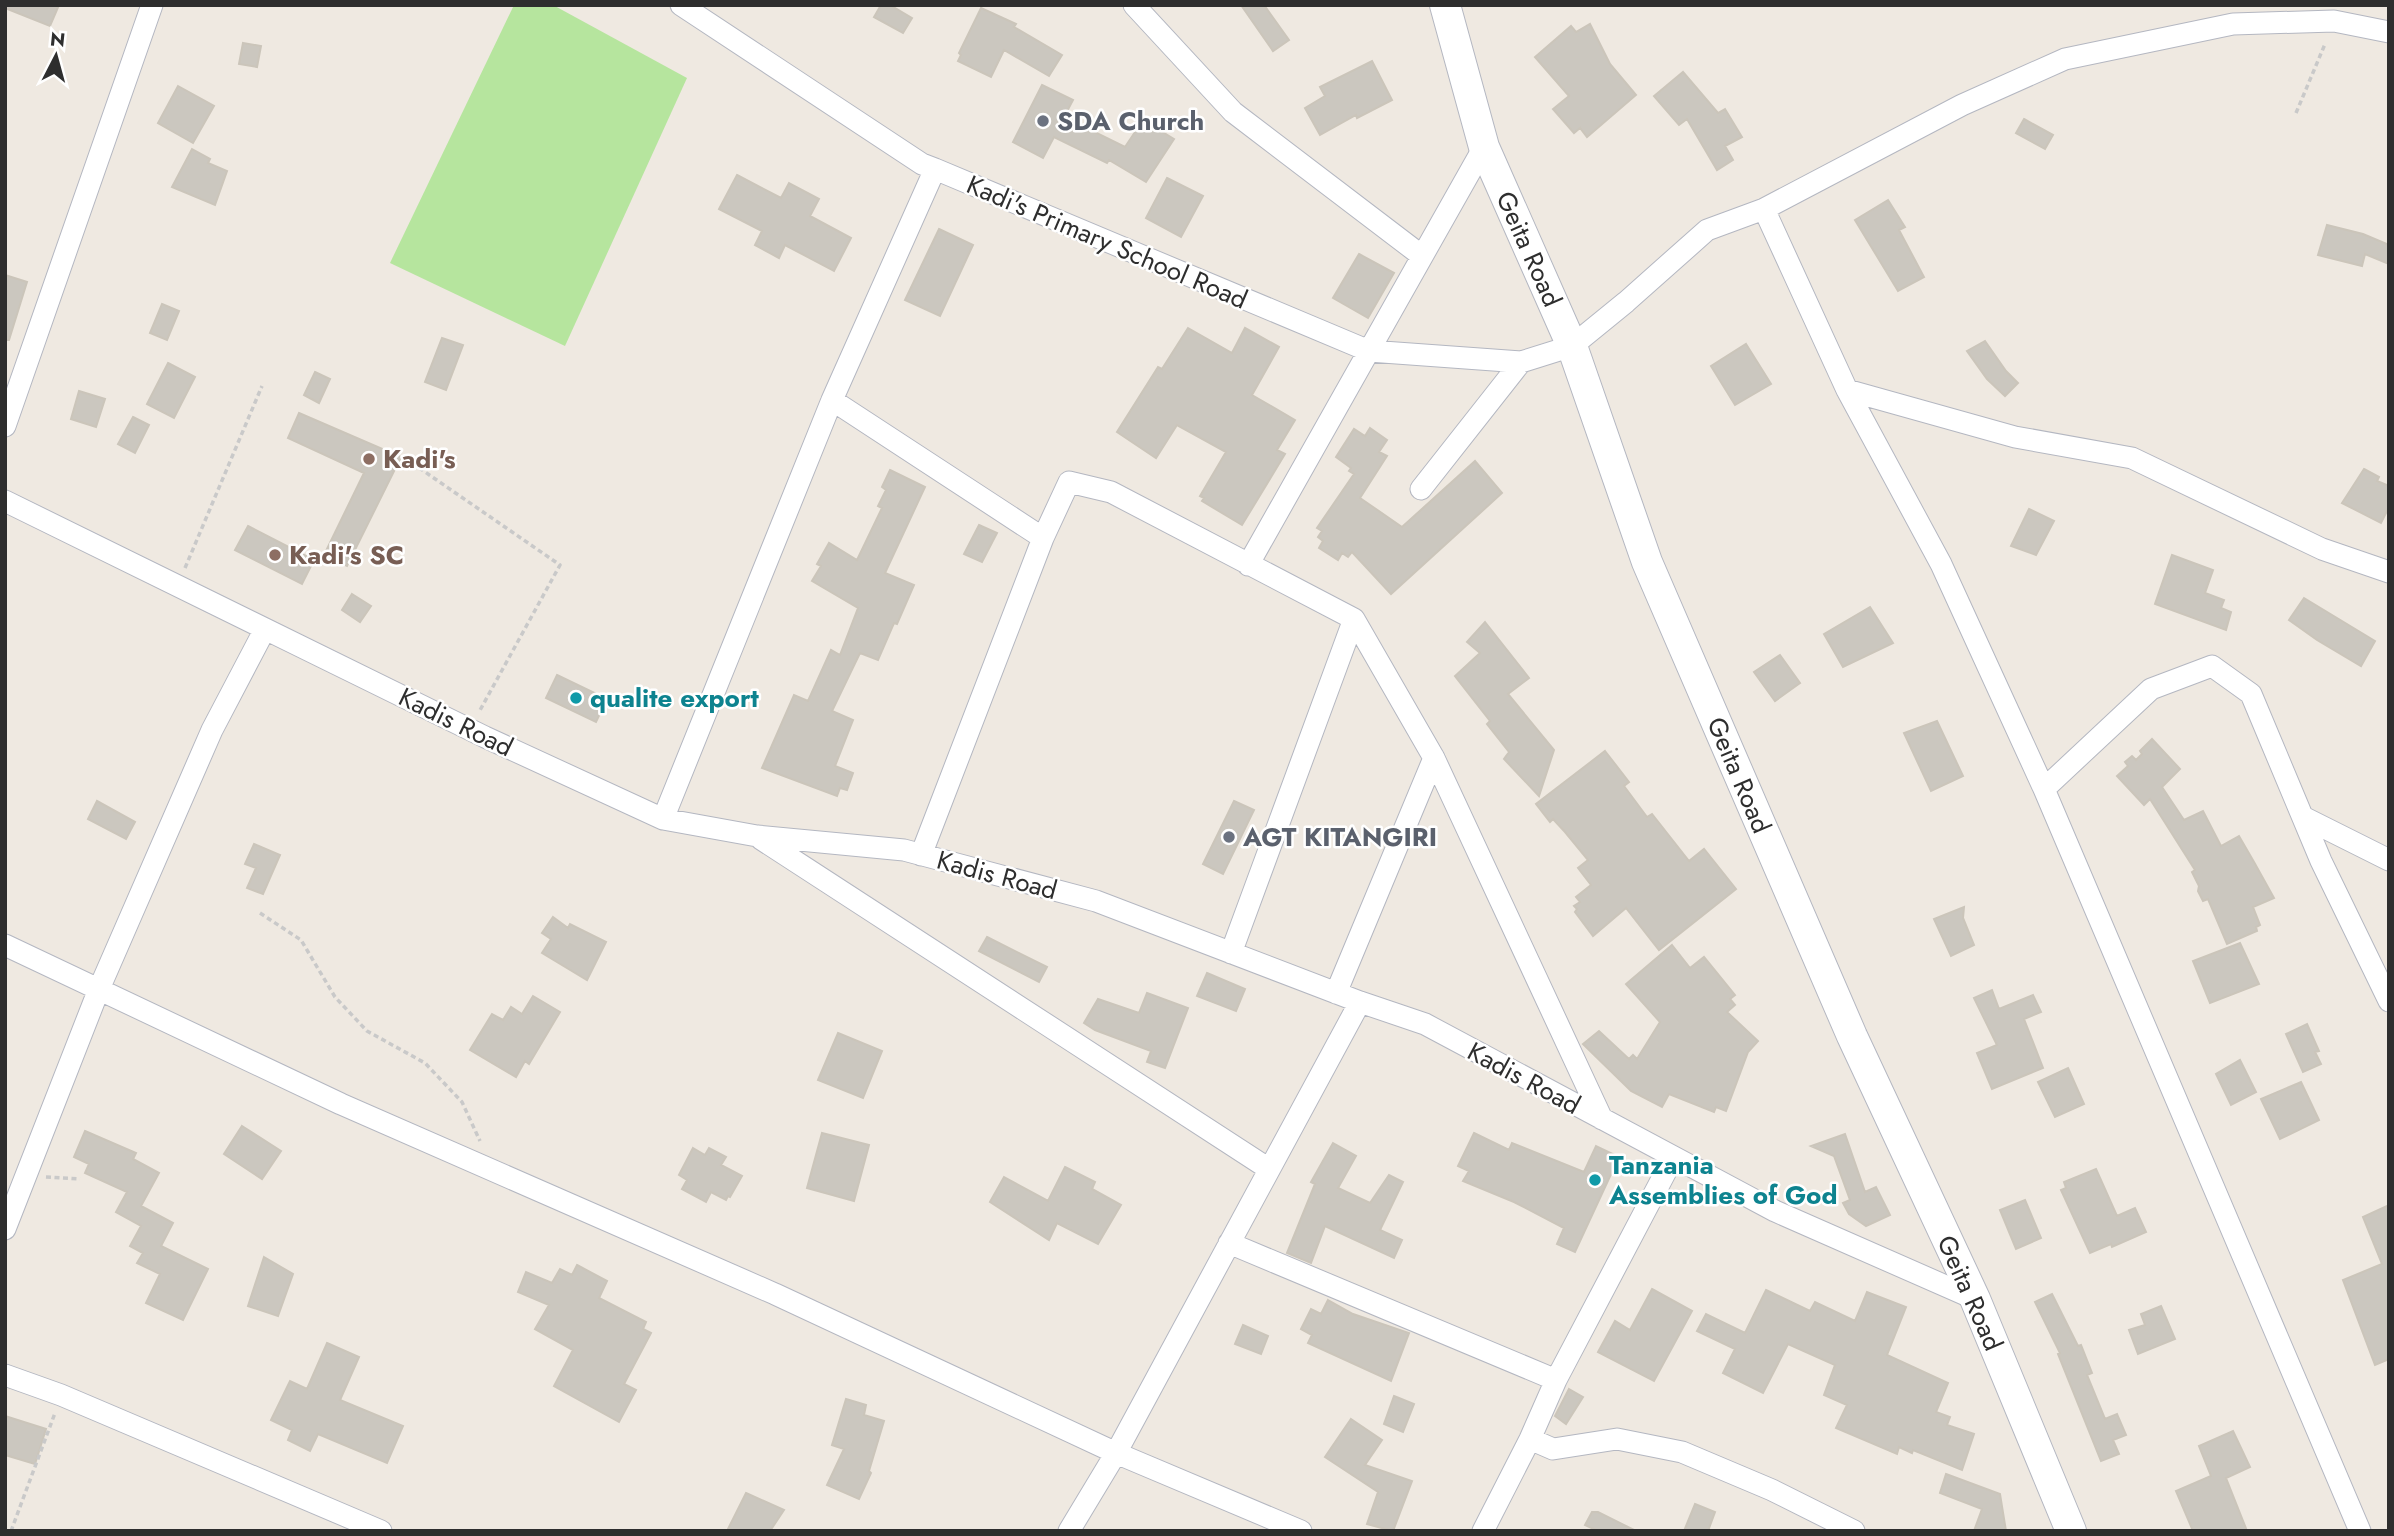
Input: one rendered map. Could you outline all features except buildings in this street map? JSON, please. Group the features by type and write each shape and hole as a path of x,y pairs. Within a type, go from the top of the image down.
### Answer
{"main road":[{"name":"Geita Road","path":"1445,5 1484,147 1572,346 1647,562 1852,1036 1975,1299 2071,1531"}],"street":[{"path":"5,426 152,5"},
{"name":"Kadi's Primary School Road","path":"681,5 922,164 1369,351 1521,362 1572,346"},
{"path":"1134,5 1233,112 1422,256"},
{"path":"1572,346 1707,230 1764,209 1962,105 2065,59 2233,24 2334,21 2389,32"},
{"path":"1248,565 1484,147"},
{"path":"663,819 832,400 934,169"},
{"path":"1764,209 1847,390 1941,564 2043,789 2360,1531"},
{"path":"1421,489 1521,362"},
{"path":"1847,390 2015,437 2132,458 2322,549 2389,572"},
{"path":"832,400 1043,538"},
{"path":"921,855 1043,538 1069,482 1111,492 1354,619 1434,758 1602,1119"},
{"name":"Kadis Road","path":"5,501 469,729 663,819 757,836 904,850 1096,901 1360,1002 1425,1024 1775,1211 1975,1299"},
{"path":"1231,953 1354,619"},
{"path":"5,1229 99,989 212,730 265,629"},
{"path":"2043,789 2151,689 2212,666 2250,694 2321,861 2389,1000"},
{"path":"1336,993 1434,758"},
{"path":"2303,817 2389,859"},
{"path":"757,836 1269,1169"},
{"path":"5,945 341,1104 775,1294 1116,1453 1301,1531"},
{"path":"1069,1531 1116,1453 1360,1002"},
{"path":"1483,1531 1530,1439 1556,1380 1673,1158"},
{"path":"1229,1243 1556,1380"},
{"path":"5,1375 61,1395 381,1531"},
{"path":"1530,1439 1553,1450 1617,1439 1682,1452 1772,1490 1854,1531"}],"path":[{"path":"2296,113 2334,21"},
{"path":"177,586 262,386"},
{"path":"412,463 561,565 469,729"},
{"path":"260,913 301,940 335,997 367,1031 425,1063 462,1102 495,1171"},
{"path":"11,1531 61,1395"}],"green space":[{"path":"514,5 553,5 687,78 565,346 390,263"}],"place":[{"name":"SDA Church","path":"1043,121"},
{"name":"Kadi's","path":"369,459"},
{"name":"Kadi's SC","path":"275,555"},
{"name":"qualite export","path":"576,698"},
{"name":"AGT KITANGIRI","path":"1229,837"},
{"name":"Tanzania Assemblies of God","path":"1595,1180"}]}
